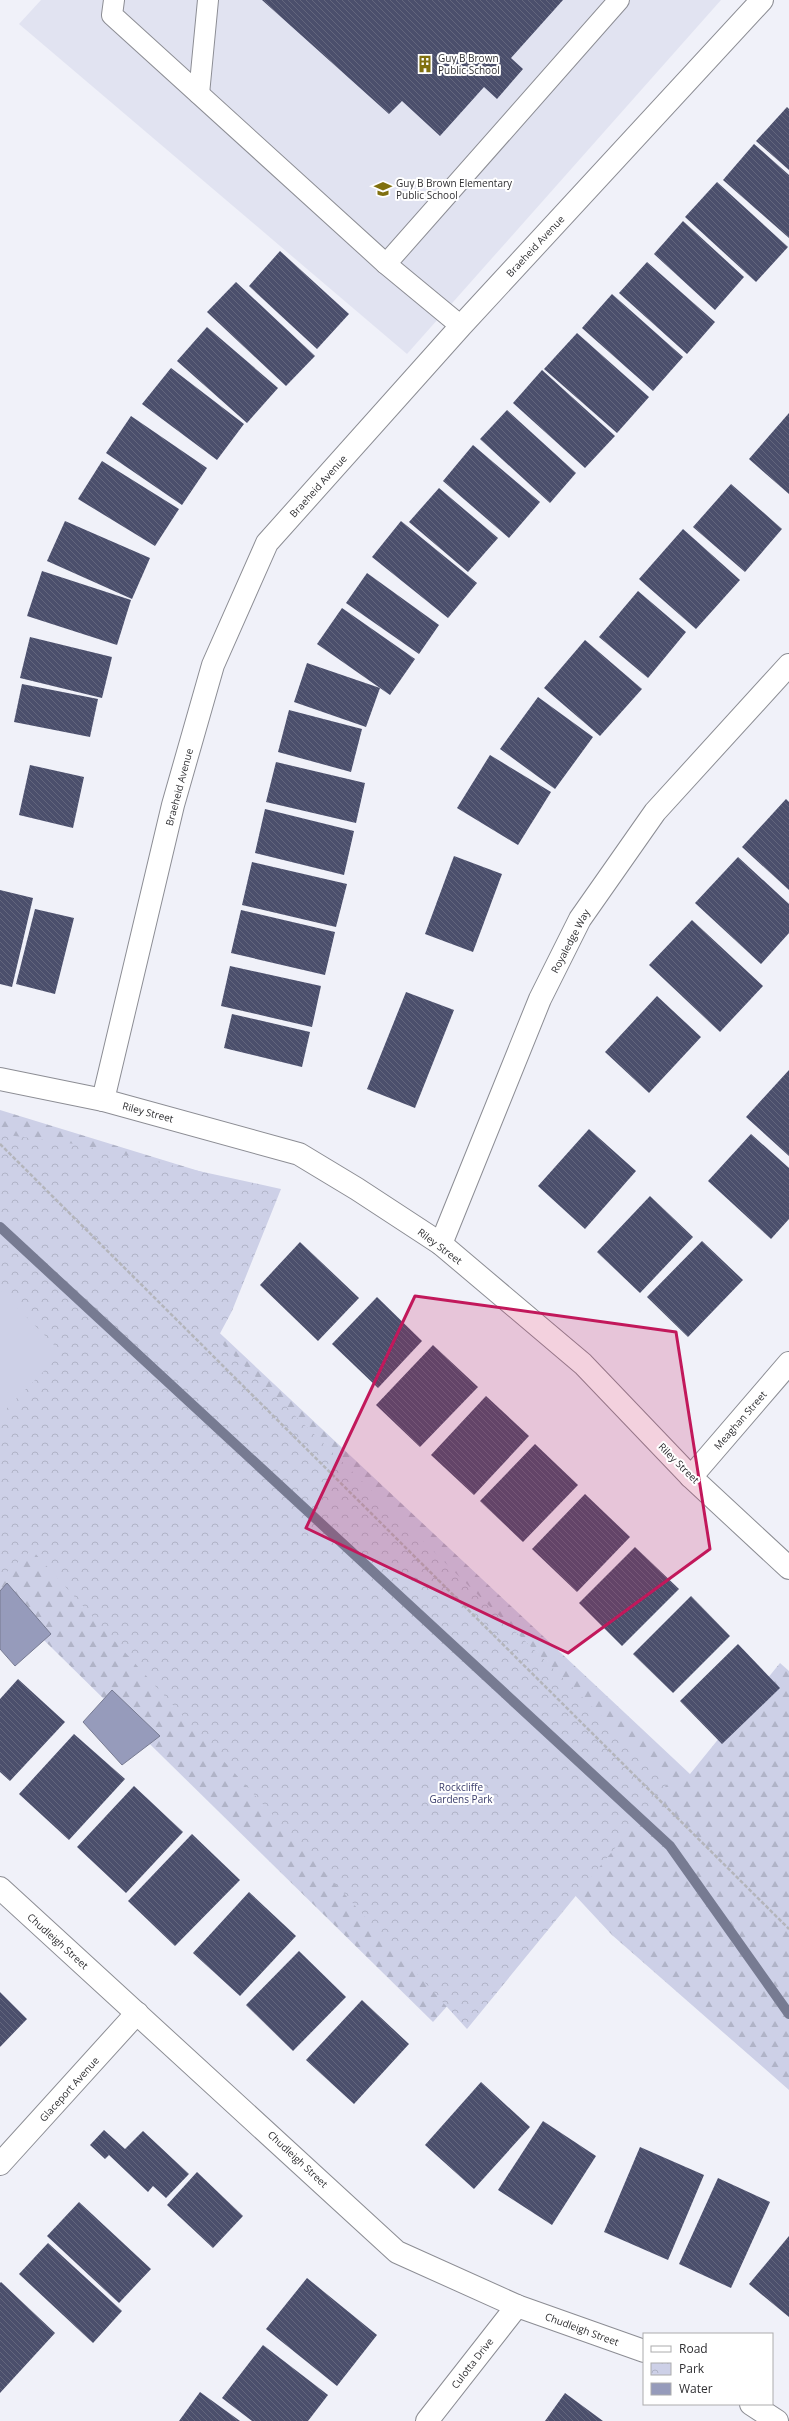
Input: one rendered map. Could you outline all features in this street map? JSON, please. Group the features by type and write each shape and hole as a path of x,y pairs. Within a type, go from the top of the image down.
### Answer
{"street":[{"name":"Braeheid Avenue","path":"103,1100 173,805 213,665 267,543 461,326 762,0"},
{"name":"Royaledge Way","path":"441,1244 540,999 580,919 655,812 789,665"},
{"name":"Riley Street","path":"0,1079 103,1100 298,1154 358,1189 441,1244 583,1364 691,1477 789,1568"},
{"name":"Meaghan Street","path":"691,1477 789,1363"},
{"name":"Chudleigh Street","path":"0,1888 398,2252 517,2306 643,2351"},
{"name":"Glaceport Avenue","path":"0,2164 137,2013"},
{"name":"Culotta Drive","path":"427,2421 517,2306"},
{"path":"753,2405 777,2421"}],"lane":[{"path":"114,0 112,15 386,264 461,326"},
{"path":"199,94 208,0"},
{"path":"386,264 619,0"}],"path":[{"path":"0,1144 789,1929"}],"highlighted area":[{"path":"415,1296 676,1332 710,1549 568,1653 306,1528"}],"shaded area":[{"name":"Guy B Brown Elementary Public School","path":"41,0 721,0 407,354 19,24"}],"green space":[{"path":"0,1110 251,1187 193,1308 690,1774 780,1663 789,1671 789,2090 612,1935 0,1279"},
{"name":"Rockcliffe Gardens Park","path":"0,1134 75,1144 281,1189 232,1311 217,1339 669,1782 467,2029 32,1550 0,1578"},
{"path":"0,1290 62,1353 0,1415"},
{"path":"40,1493 491,1957 433,2022 0,1597 0,1537"}],"water":[{"path":"7,1583 51,1634 15,1666 0,1649 0,1591"},
{"path":"112,1690 160,1736 122,1765 83,1722"}],"building":[{"name":"Guy B Brown Public School","path":"262,0 563,0 511,58 523,69 497,99 484,87 440,136 402,101 389,114"},
{"path":"787,107 789,109 789,170 756,141"},
{"path":"754,144 789,175 789,238 723,180"},
{"path":"717,182 788,247 756,282 685,217"},
{"path":"683,221 744,277 715,310 654,254"},
{"path":"280,251 349,314 317,349 249,286"},
{"path":"647,262 715,322 687,354 619,293"},
{"path":"236,282 315,356 286,386 207,312"},
{"path":"612,294 683,357 653,391 582,328"},
{"path":"207,327 278,388 247,423 177,361"},
{"path":"577,333 649,397 617,433 544,369"},
{"path":"171,368 244,424 217,460 142,404"},
{"path":"542,370 615,436 585,468 513,403"},
{"path":"507,410 576,473 550,503 480,439"},
{"path":"789,413 789,494 749,459"},
{"path":"131,416 207,468 182,505 106,453"},
{"path":"473,445 540,502 509,538 443,481"},
{"path":"102,461 179,509 155,546 78,499"},
{"path":"731,484 782,529 745,572 693,527"},
{"path":"439,488 498,538 468,572 409,522"},
{"path":"65,521 150,558 132,599 47,561"},
{"path":"401,521 477,583 448,618 372,557"},
{"path":"683,529 740,580 696,629 639,579"},
{"path":"42,571 131,600 117,645 27,616"},
{"path":"367,573 439,625 419,654 346,603"},
{"path":"638,591 686,632 648,678 599,637"},
{"path":"342,608 415,659 390,695 317,644"},
{"path":"30,637 112,657 102,698 20,678"},
{"path":"585,640 642,689 600,736 544,688"},
{"path":"307,663 380,688 366,727 294,702"},
{"path":"22,684 98,699 90,737 14,722"},
{"path":"538,697 593,737 555,789 500,749"},
{"path":"289,710 362,729 351,772 278,752"},
{"path":"490,755 551,792 518,845 457,808"},
{"path":"276,762 365,783 356,823 266,802"},
{"path":"30,765 84,777 73,828 19,815"},
{"path":"786,799 789,802 789,890 742,847"},
{"path":"265,809 354,831 344,875 255,853"},
{"path":"454,856 502,874 473,952 425,934"},
{"path":"738,857 789,904 789,933 761,964 695,903"},
{"path":"252,862 347,884 336,927 242,905"},
{"path":"0,890 33,898 12,987 0,984"},
{"path":"35,909 74,918 55,994 16,984"},
{"path":"241,910 335,932 325,975 231,953"},
{"path":"692,920 763,986 720,1032 649,965"},
{"path":"230,966 321,986 312,1027 221,1006"},
{"path":"406,992 454,1010 415,1108 367,1089"},
{"path":"657,996 701,1037 649,1093 605,1052"},
{"path":"232,1014 310,1032 302,1067 224,1048"},
{"path":"789,1070 789,1156 746,1117"},
{"path":"589,1129 636,1171 585,1229 538,1186"},
{"path":"751,1134 789,1168 789,1219 771,1239 708,1181"},
{"path":"650,1196 693,1237 640,1293 597,1252"},
{"path":"702,1241 743,1280 688,1337 647,1297"},
{"path":"300,1242 359,1298 318,1341 260,1285"},
{"path":"377,1297 422,1341 378,1388 332,1344"},
{"path":"433,1345 478,1387 420,1447 376,1405"},
{"path":"486,1396 529,1436 474,1495 431,1455"},
{"path":"535,1444 578,1485 523,1542 480,1501"},
{"path":"585,1494 630,1537 577,1592 532,1549"},
{"path":"635,1547 679,1589 622,1646 579,1603"},
{"path":"691,1596 730,1636 673,1693 633,1654"},
{"path":"738,1644 780,1688 722,1744 680,1701"},
{"path":"18,1679 65,1722 10,1781 0,1772 0,1699"},
{"path":"74,1734 125,1779 69,1840 19,1794"},
{"path":"134,1786 183,1832 126,1893 77,1847"},
{"path":"192,1834 240,1880 175,1946 128,1901"},
{"path":"249,1892 296,1936 240,1996 193,1953"},
{"path":"299,1951 346,1997 293,2051 246,2005"},
{"path":"0,1992 27,2019 0,2047"},
{"path":"362,2000 409,2044 354,2104 306,2060"},
{"path":"481,2082 530,2127 474,2189 425,2145"},
{"path":"543,2121 596,2156 552,2225 498,2190"},
{"path":"104,2130 125,2149 143,2131 189,2174 166,2198 153,2186 148,2192 109,2155 105,2159 90,2145"},
{"path":"640,2147 704,2175 668,2260 604,2232"},
{"path":"197,2172 243,2216 213,2248 167,2205"},
{"path":"718,2178 770,2202 731,2288 679,2264"},
{"path":"79,2202 151,2269 119,2303 47,2236"},
{"path":"789,2236 789,2317 749,2284"},
{"path":"48,2243 122,2311 93,2343 19,2274"},
{"path":"307,2278 377,2335 337,2386 266,2329"},
{"path":"1,2282 55,2333 0,2393 0,2283"},
{"path":"263,2345 328,2395 308,2421 252,2421 222,2398"},
{"path":"200,2392 240,2421 179,2421"},
{"path":"565,2393 603,2421 545,2421"}],"waterway":[{"path":"0,1227 670,1846 789,2014"}],"place":[{"name":"Guy B Brown Public School","path":"425,64"},
{"name":"Guy B Brown Elementary Public School","path":"383,189"}]}
